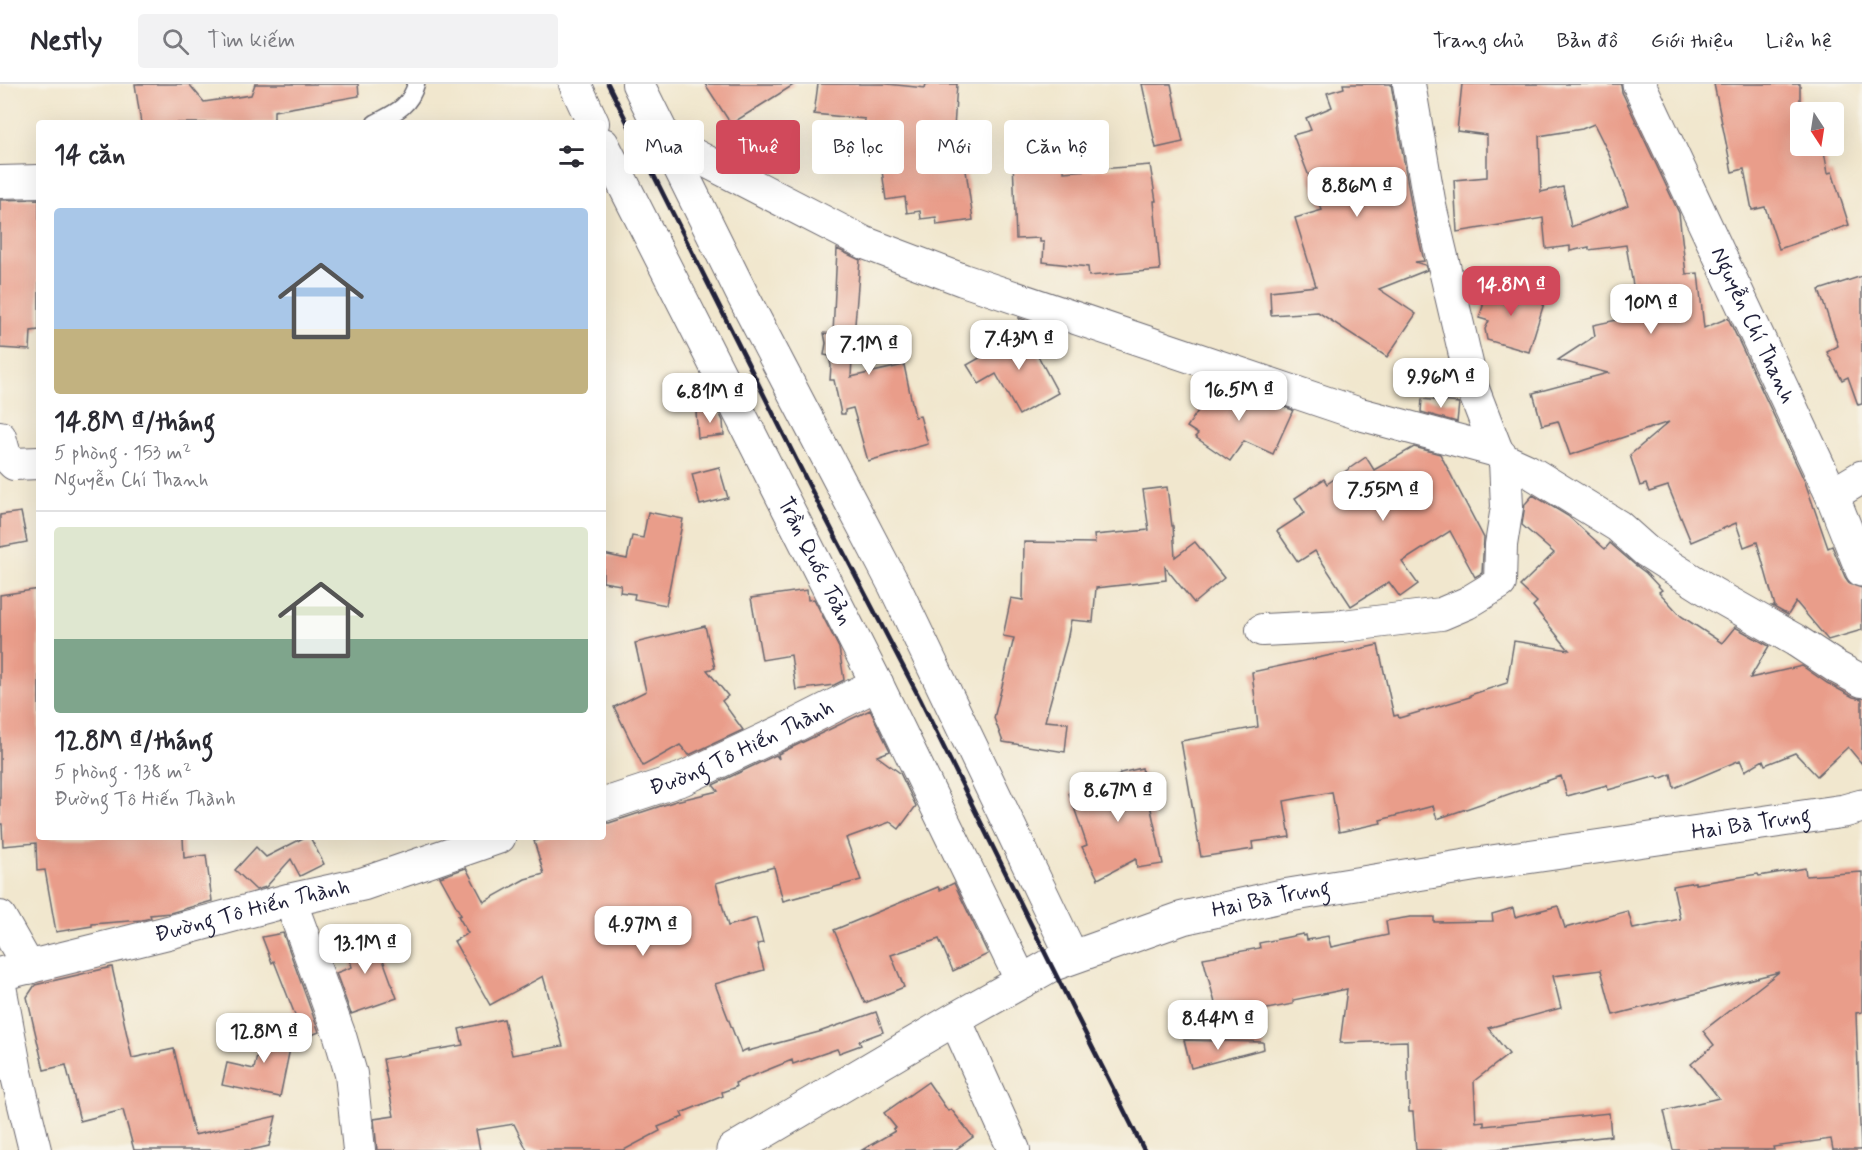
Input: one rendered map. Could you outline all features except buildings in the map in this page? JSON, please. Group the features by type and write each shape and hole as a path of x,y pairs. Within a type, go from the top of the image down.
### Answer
{"main road":[{"name":"Nguyễn Chí Thanh","path":"1639,84 1832,495 1862,570"},
{"path":"1832,495 1862,477"},
{"name":"Đường Tô Hiến Thành","path":"606,804 682,779 877,684"},
{"name":"Hai Bà Trưng","path":"733,1150 1051,965 1183,918 1277,897 1478,864 1844,811 1862,806"},
{"name":"Đường Tô Hiến Thành","path":"14,971 290,900 363,884 490,840"}],"street":[{"path":"575,84 592,120"},
{"path":"638,84 656,120"},
{"path":"1262,630 1343,626 1441,614 1467,603 1500,583 1501,545 1507,507 1501,456 1473,389 1430,206 1409,84"},
{"name":"Trần Quốc Toản","path":"606,150 877,684 1022,982"},
{"path":"704,160 865,243 963,280 1360,414 1501,456 1617,526 1646,551 1714,594 1862,681"},
{"path":"682,174 744,298 894,585 1072,956"},
{"path":"0,182 36,181"},
{"path":"0,437 5,454 14,464 36,463"},
{"path":"290,900 340,1036 351,1074 359,1150"},
{"path":"0,917 14,971"},
{"path":"0,986 16,1072 35,1150"},
{"path":"955,1019 1014,1150"}],"lane":[{"path":"381,120 402,109 411,98 416,84"}],"railway":[{"path":"608,84 822,511 920,699 1144,1150"}]}
